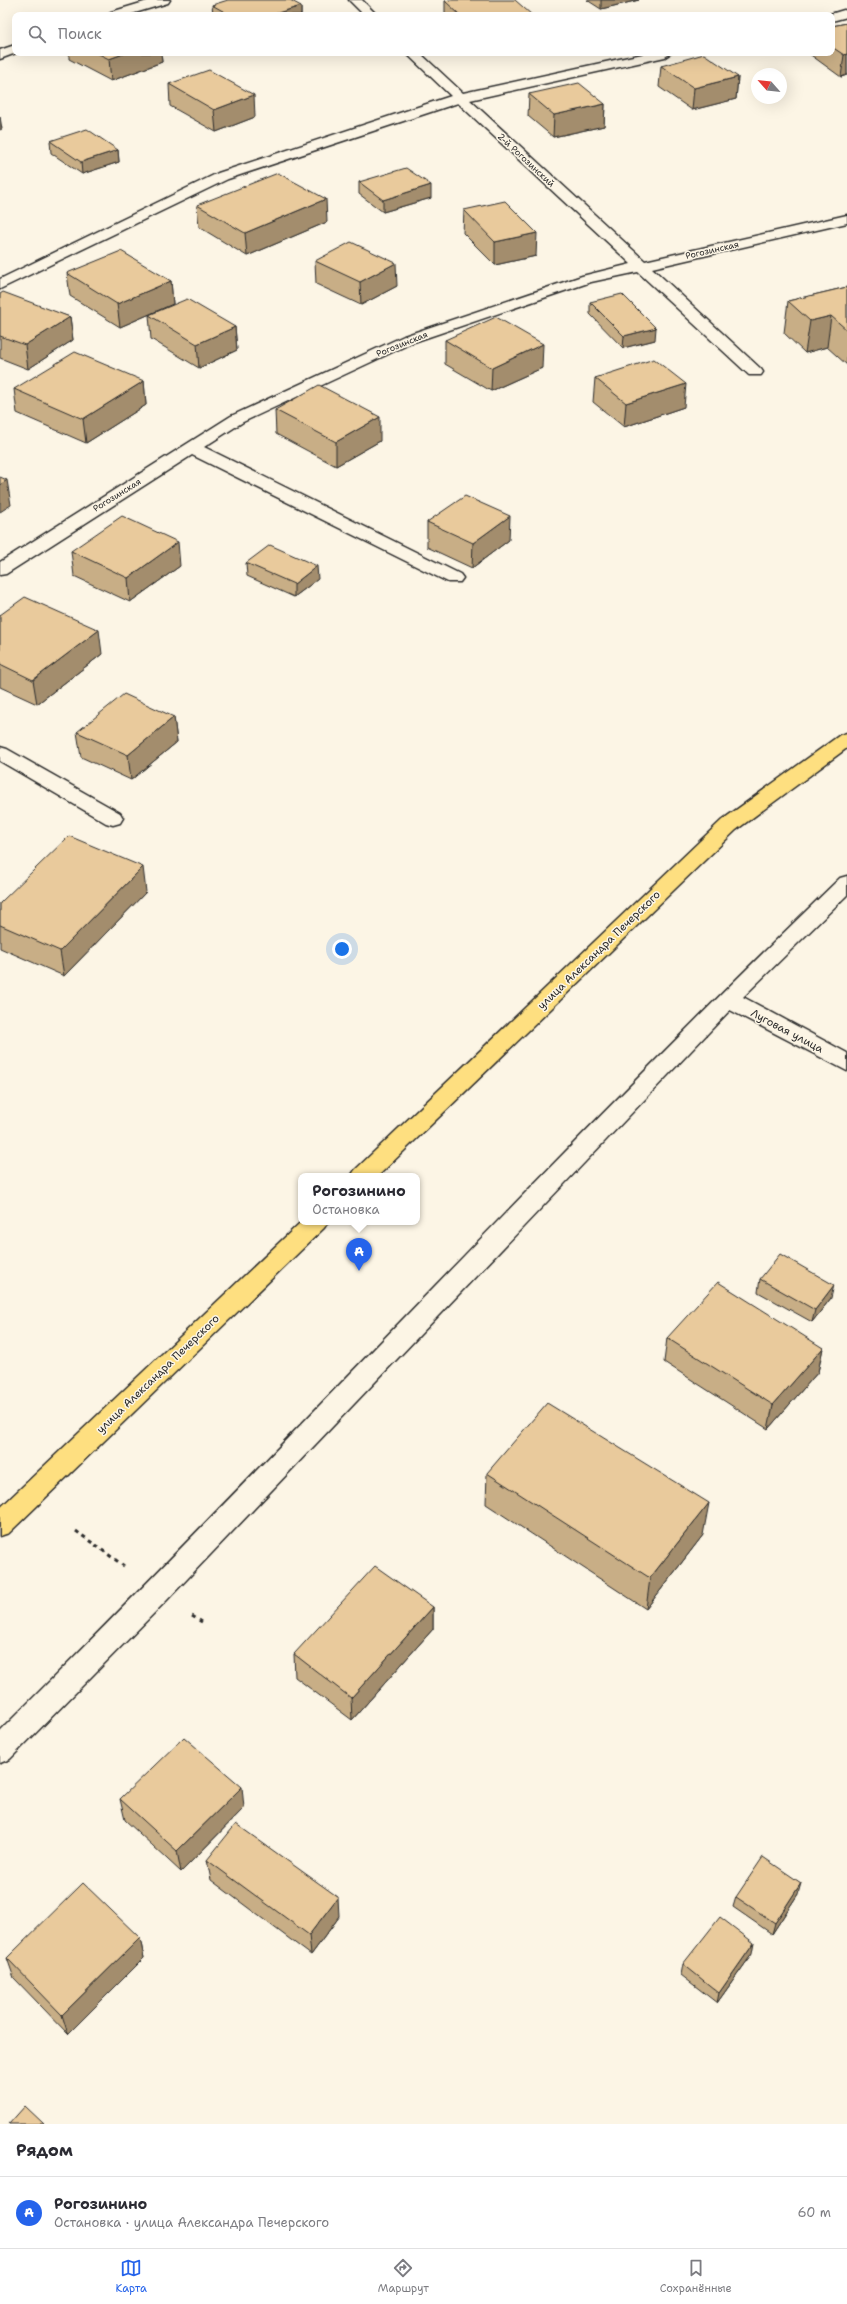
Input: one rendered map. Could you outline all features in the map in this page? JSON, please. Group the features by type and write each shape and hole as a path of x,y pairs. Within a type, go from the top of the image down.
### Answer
{"main road":[{"name":"улица Александра Печерского","path":"366,1173 729,825 847,739"},
{"name":"улица Александра Печерского","path":"0,1525 313,1225"}],"street":[{"path":"125,12 164,0"},
{"path":"355,0 368,12"},
{"path":"0,55 12,50"},
{"name":"2-й Рогозинский","path":"415,56 754,372"},
{"path":"0,285 223,176 459,98 651,56"},
{"name":"Рогозинская","path":"0,570 237,419 409,339 587,280 847,219"},
{"path":"192,448 454,578"},
{"path":"0,753 113,818"},
{"path":"0,1750 158,1592 728,999 847,883"},
{"name":"Луговая улица","path":"728,999 847,1063"}],"path":[{"path":"76,1531 130,1570"},
{"path":"187,1612 202,1622"}],"building":[{"path":"228,0 290,0 301,6 281,12 225,12 212,5"},
{"path":"515,0 529,12 457,12 445,1"},
{"path":"847,23 847,54 844,55 835,49 835,25"},
{"path":"103,56 118,56 109,59"},
{"path":"697,56 707,56 738,77 694,88 661,66"},
{"path":"209,70 254,95 214,110 169,84"},
{"path":"579,83 605,104 554,115 529,94"},
{"path":"87,129 118,150 81,162 50,141"},
{"path":"406,168 431,185 383,200 359,182"},
{"path":"278,173 326,199 245,233 197,205"},
{"path":"505,201 537,233 495,242 464,210"},
{"path":"351,242 396,263 360,282 315,261"},
{"path":"121,251 171,281 117,304 67,273"},
{"path":"847,287 847,330 831,316 810,321 788,301"},
{"path":"3,292 70,317 25,345 0,336 0,294"},
{"path":"622,294 656,328 624,336 590,302"},
{"path":"187,299 235,327 197,344 149,315"},
{"path":"496,317 543,344 492,368 445,340"},
{"path":"75,352 144,381 83,419 14,389"},
{"path":"654,359 686,384 626,403 595,378"},
{"path":"319,385 380,417 336,442 275,410"},
{"path":"0,477 7,480 0,485"},
{"path":"465,496 510,516 473,543 427,522"},
{"path":"122,516 178,542 128,578 71,551"},
{"path":"270,545 317,566 294,584 246,563"},
{"path":"25,597 99,630 33,680 0,664 0,615"},
{"path":"124,694 174,717 128,755 77,732"},
{"path":"69,836 143,867 60,951 0,925 0,903"},
{"path":"780,1254 834,1285 815,1310 760,1279"},
{"path":"718,1282 823,1348 773,1405 667,1338"},
{"path":"547,1403 709,1503 650,1578 487,1473"},
{"path":"375,1566 433,1607 351,1698 294,1654"},
{"path":"184,1737 242,1787 177,1851 120,1799"},
{"path":"236,1824 338,1897 309,1935 207,1860"},
{"path":"763,1857 801,1883 775,1923 736,1897"},
{"path":"83,1883 140,1938 62,2015 7,1958"},
{"path":"720,1917 754,1943 719,1993 683,1964"},
{"path":"25,2106 44,2124 9,2124"}],"place":[{"name":"Рогозинино","path":"359,1271"}]}
